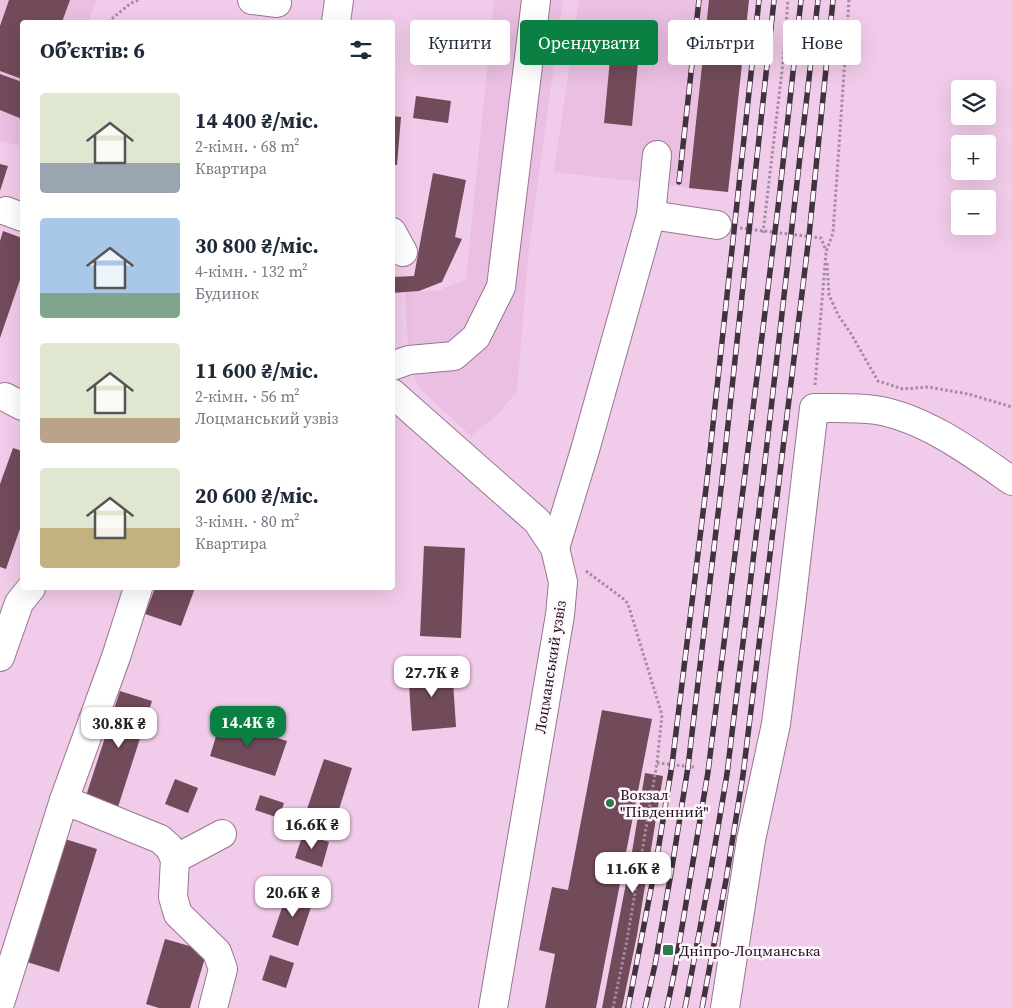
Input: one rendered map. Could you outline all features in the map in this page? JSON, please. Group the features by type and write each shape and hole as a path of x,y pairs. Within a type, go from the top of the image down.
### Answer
{"street":[{"path":"336,20 339,0"},
{"path":"395,365 409,360 454,356 476,337 501,287 536,0"},
{"path":"555,548 585,450 651,215 657,155"},
{"path":"651,215 716,225"},
{"name":"Лоцманський узвіз","path":"395,396 537,521 555,548 563,582 560,614 493,1008"},
{"path":"725,1008 751,840 776,724 814,408 855,408 894,414 936,431 1012,481"},
{"path":"0,657 19,603 29,590"},
{"path":"0,1003 64,800 116,658 137,590"},
{"path":"64,800 160,839 169,847 175,859 173,897 178,914 217,952 223,969 213,1008"},
{"path":"175,859 222,834"}],"path":[{"path":"110,20 131,3 139,0"},
{"path":"763,232 783,62 788,0"},
{"path":"814,408 815,369 826,252 833,233 849,0"},
{"path":"716,225 821,238 826,252 829,295 838,315 878,381 903,389 928,387 968,394 1012,407"},
{"path":"586,571 628,604 662,715 657,762 627,940 613,1008"},
{"path":"657,762 694,768"}],"shaded area":[{"path":"0,0 96,0 89,20 20,20 20,146 0,141"},
{"path":"494,0 563,0 560,20 520,20 520,65 554,65 529,247 517,392 497,415 471,436 418,387 409,360 405,292 438,291 466,279 487,65 510,65 510,20 492,20"},
{"path":"579,0 749,0 747,20 668,20 668,65 742,65 728,192 554,172 570,65 658,65 658,20 576,20"}],"building":[{"path":"9,0 70,0 63,20 20,20 20,78 0,71 0,26"},
{"path":"709,0 749,0 747,20 707,20"},
{"path":"609,65 638,65 632,126 604,123"},
{"path":"702,65 742,65 728,192 689,188"},
{"path":"0,74 20,81 20,118 0,110"},
{"path":"416,96 451,101 448,123 413,118"},
{"path":"395,116 401,117 397,165 395,165"},
{"path":"0,164 8,166 0,191"},
{"path":"433,173 466,180 455,237 462,239 442,282 419,291 395,293 395,277 414,276"},
{"path":"3,231 20,237 20,280 0,338 0,241"},
{"path":"13,448 20,450 20,529 6,569 0,567 0,484"},
{"path":"424,546 465,548 461,638 420,636"},
{"path":"154,590 194,590 181,626 145,614"},
{"path":"452,666 456,727 412,731 408,669"},
{"path":"120,691 152,701 118,807 86,796"},
{"name":"Вокзал \"Південний\"","path":"602,710 652,719 596,1008 545,1008 555,954 539,950 552,887 568,890"},
{"path":"221,720 287,741 275,776 210,756"},
{"path":"324,759 352,768 335,822 306,812"},
{"path":"645,773 663,776 637,935 622,1008 602,1008 632,852"},
{"path":"175,779 198,788 188,813 165,804"},
{"path":"260,795 284,803 279,818 255,810"},
{"path":"303,834 329,842 322,867 295,858"},
{"path":"65,839 97,849 59,972 27,962"},
{"path":"288,890 314,898 298,946 272,937"},
{"path":"165,939 207,951 190,1008 159,1008 146,1004"},
{"path":"270,955 294,963 286,988 262,980"}],"railway":[{"path":"679,182 699,0"},
{"path":"628,1008 656,863 672,765 707,480 759,0"},
{"path":"645,1008 655,965 688,767 722,480 774,0"},
{"path":"667,1008 708,772 779,199 801,0"},
{"path":"685,1008 727,774 818,0"},
{"path":"702,1008 743,775 809,236 833,0"}],"place":[{"name":"Вокзал \"Південний\"","path":"610,803"},
{"name":"Дніпро-Лоцманська","path":"668,950"}]}
